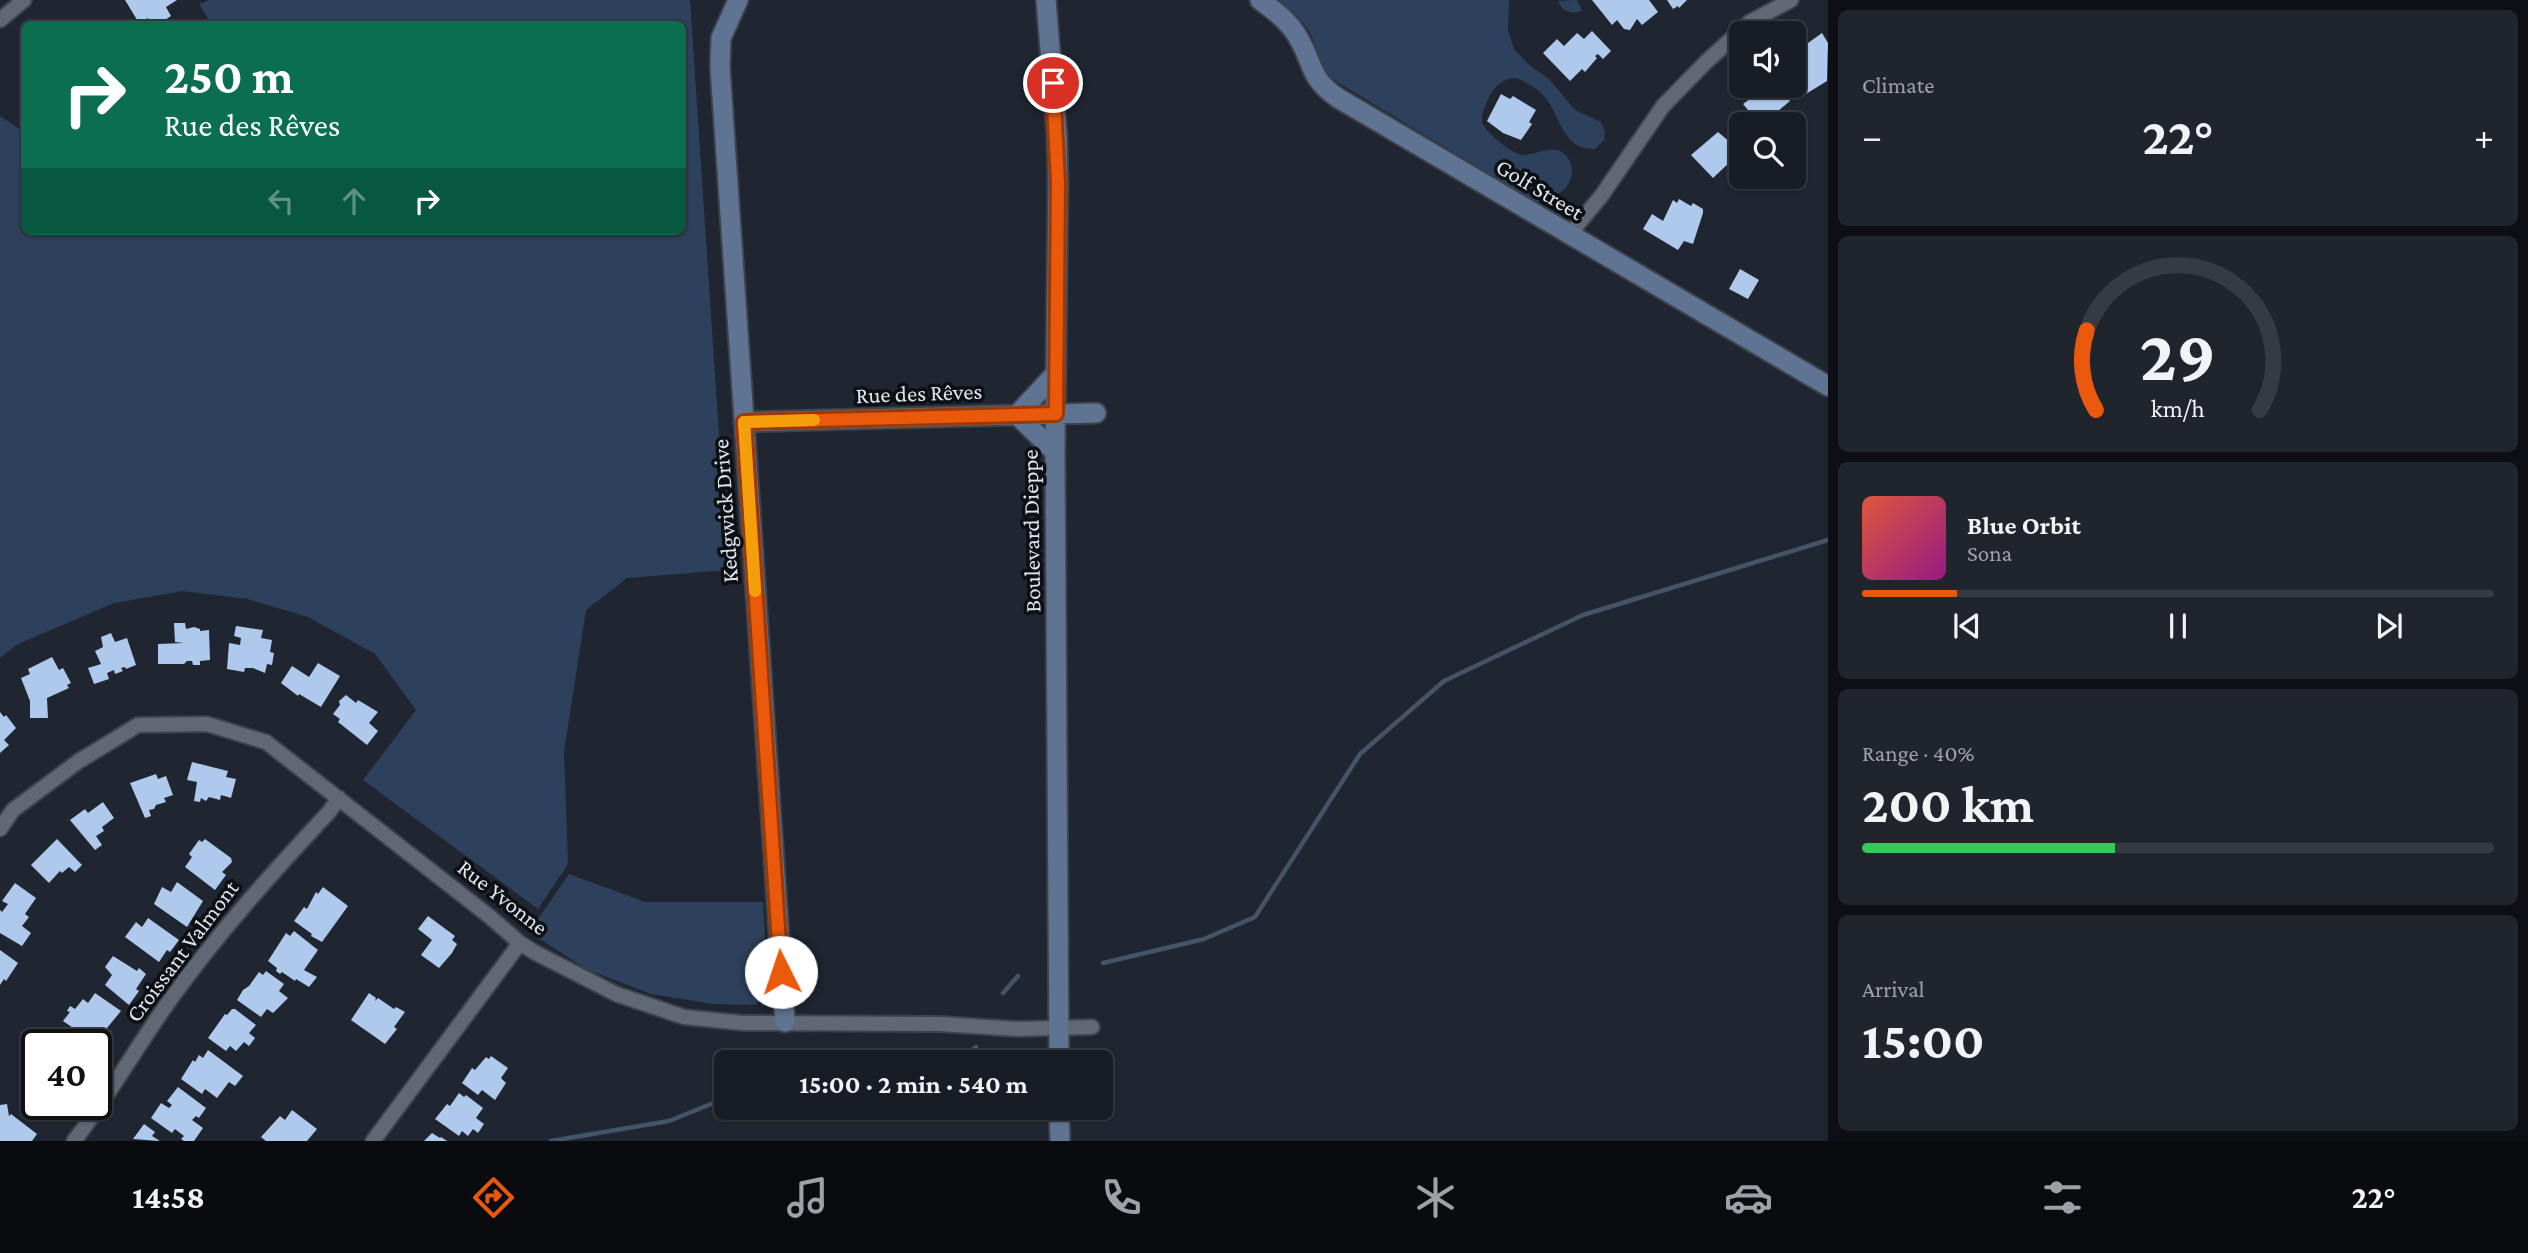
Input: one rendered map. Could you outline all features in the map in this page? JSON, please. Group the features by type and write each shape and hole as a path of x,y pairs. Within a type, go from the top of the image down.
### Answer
{"street":[{"path":"0,20 24,0"},
{"path":"720,0 721,38"},
{"name":"Kedgwick Drive","path":"738,0 721,38 721,86 785,1023"},
{"name":"Boulevard Dieppe","path":"1046,0 1058,171 1055,452 1059,1050"},
{"name":"Golf Street","path":"1260,0 1291,26 1301,42 1315,77 1330,93 1828,386"},
{"path":"1569,235 1601,195 1663,106 1750,22 1791,0"},
{"path":"1055,452 1017,415 1056,373"},
{"name":"Rue des Rêves","path":"744,422 1096,413"},
{"name":"Rue Yvonne","path":"0,829 13,810 79,761 138,725 207,724 266,741 520,943 616,994 684,1017 743,1023 1092,1027"},
{"name":"Croissant Valmont","path":"74,1141 96,1113 171,999 255,891 339,798"},
{"path":"373,1141 520,943"},
{"path":"1059,1120 1060,1141"}],"shaded area":[{"path":"209,0 690,0 728,570 627,578 586,610 564,752 568,864 538,909 363,780 416,710 375,654 308,617 247,599 183,591 114,603 18,644 0,658 0,116 21,130 21,235 686,235 686,21 209,21 199,4"},
{"path":"1277,0 1509,0 1508,30 1514,49 1529,65 1549,79 1575,110 1601,122 1605,132 1604,140 1595,149 1576,145 1538,90 1516,78 1498,85 1490,95 1482,115 1483,125 1487,130 1517,154 1558,150 1569,160 1572,167 1572,175 1565,188 1552,196 1543,196 1537,203 1329,77 1309,31 1299,18"},
{"path":"1577,0 1582,10 1575,13 1565,10 1558,1"},
{"path":"569,874 645,902 763,902 768,991 756,1005 713,1004 651,994 586,969 529,932"}],"building":[{"path":"125,0 177,0 166,7 171,16 164,21 150,21 148,18 138,21"},
{"path":"1592,0 1649,0 1658,12 1642,25 1637,19 1630,30 1624,29 1617,20 1612,25"},
{"path":"1667,0 1687,0 1679,8 1678,6 1673,9"},
{"path":"1592,31 1611,51 1603,59 1598,54 1595,56 1597,58 1585,72 1582,69 1570,81 1543,53 1557,39 1564,46 1577,33 1584,39"},
{"path":"1822,33 1828,43 1827,81 1806,94 1806,44"},
{"path":"1501,94 1510,99 1513,96 1536,110 1529,122 1532,124 1521,140 1503,133 1487,121"},
{"path":"1751,98 1788,98 1790,101 1777,112 1750,112 1743,104"},
{"path":"1718,132 1729,141 1729,163 1713,178 1691,155"},
{"path":"1679,199 1691,206 1693,203 1703,209 1703,213 1693,244 1684,241 1678,250 1643,229 1652,214 1663,221 1673,200 1677,203"},
{"path":"1740,269 1759,280 1748,299 1729,289"},
{"path":"174,623 185,623 186,629 194,627 200,631 209,630 210,660 200,661 200,665 193,665 192,661 184,664 158,664 158,644 184,643 175,642"},
{"path":"236,626 263,630 261,638 272,640 272,665 267,664 265,673 253,668 245,668 244,672 227,669 229,643 240,645 241,638 234,636"},
{"path":"111,633 115,642 127,638 136,665 121,668 123,671 115,674 114,670 107,673 109,679 94,684 88,668 101,664 95,651 103,647 101,637"},
{"path":"52,657 59,670 63,668 71,683 67,685 69,688 47,698 48,718 30,718 30,701 21,678 30,674 28,669"},
{"path":"318,663 340,676 321,707 299,694 298,696 281,683 292,666 309,677"},
{"path":"346,695 356,703 358,700 378,712 369,723 378,731 367,745 338,722 340,719 333,714 340,705 339,701"},
{"path":"0,712 4,717 6,715 16,728 4,740 9,745 0,753"},
{"path":"192,762 228,771 226,777 236,779 231,798 221,795 220,800 209,797 206,801 201,798 200,802 194,801 197,782 187,780"},
{"path":"156,774 158,779 166,776 173,795 164,798 166,802 149,810 151,816 145,818 130,783"},
{"path":"103,802 114,818 102,827 104,831 96,836 102,845 95,850 70,820 85,809 88,813"},
{"path":"57,839 82,865 75,872 69,867 62,873 60,871 49,883 31,865"},
{"path":"205,839 231,858 232,862 222,872 226,875 215,890 185,867 192,857 189,854 199,840 202,842"},
{"path":"177,882 203,901 187,927 154,904 162,887 171,892"},
{"path":"15,883 36,898 25,914 29,917 22,926 31,933 22,946 0,933 0,910 2,912 8,904 2,901"},
{"path":"323,887 348,906 322,942 294,921 304,907 307,909 316,892 318,894"},
{"path":"428,916 455,936 452,940 457,944 439,968 421,955 432,940 418,929"},
{"path":"148,918 179,940 170,952 167,950 159,962 125,937 136,922 142,927"},
{"path":"294,931 318,950 304,970 317,977 309,987 282,972 280,974 268,961 286,933 290,936"},
{"path":"0,950 18,963 6,981 4,979 0,985"},
{"path":"113,956 146,974 129,1005 105,985 112,975 105,967"},
{"path":"266,971 284,984 279,991 288,998 273,1013 267,1009 261,1017 237,1000 259,972 263,975"},
{"path":"95,993 121,1011 108,1029 75,1029 63,1021 70,1012 67,1011 70,1006 75,1009 83,999 88,1003"},
{"path":"369,993 376,998 375,1001 378,998 394,1009 396,1007 405,1012 394,1027 397,1029 385,1044 351,1020"},
{"path":"232,1009 256,1025 249,1033 255,1038 249,1046 244,1042 236,1051 230,1046 226,1051 208,1038 225,1014"},
{"path":"208,1050 243,1076 235,1086 229,1082 217,1098 205,1089 202,1094 181,1079 193,1060 195,1062 199,1055 203,1058"},
{"path":"491,1056 508,1068 501,1078 506,1083 495,1100 482,1090 478,1095 462,1083 472,1068 475,1070 486,1057 489,1059"},
{"path":"178,1087 206,1108 199,1118 196,1116 192,1120 203,1128 194,1141 184,1141 181,1139 184,1136 175,1129 172,1133 151,1118 161,1103 169,1108 172,1105 167,1101"},
{"path":"459,1093 483,1108 476,1118 484,1124 478,1133 473,1129 468,1136 462,1131 459,1136 435,1119 447,1104 450,1106"},
{"path":"7,1104 9,1116 11,1114 37,1134 32,1141 0,1141 0,1105"},
{"path":"292,1110 317,1129 307,1141 266,1141 261,1137 280,1116 285,1120"},
{"path":"144,1124 155,1132 152,1136 160,1141 133,1139"},
{"path":"432,1133 441,1137 447,1141 424,1141"}],"waterway":[{"path":"1103,963 1204,939 1255,917 1360,754 1444,681 1583,615 1828,540"},
{"path":"1003,993 1018,976"},
{"path":"972,1050 976,1047"},
{"path":"551,1141 669,1121 714,1103"}],"slow traffic":[{"path":"755,591 744,422 814,420"}],"route":[{"path":"781,972 744,422 1056,414 1058,183 1053,83"}]}
